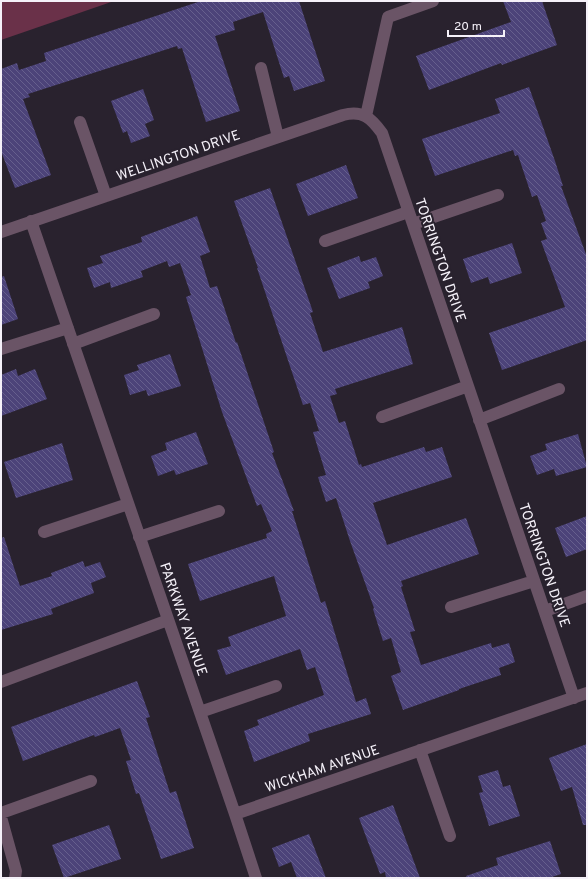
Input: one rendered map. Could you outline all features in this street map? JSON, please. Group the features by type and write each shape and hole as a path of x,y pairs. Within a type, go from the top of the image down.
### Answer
{"street":[{"path":"366,116 388,17 433,1"},
{"path":"261,68 278,137"},
{"name":"WELLINGTON DRIVE","path":"1,232 344,115 356,113 366,116"},
{"name":"TORRINGTON DRIVE","path":"366,116 374,122 382,134 574,698"},
{"path":"80,122 106,196"},
{"path":"413,224 498,195"},
{"path":"325,241 408,212"},
{"name":"PARKWAY AVENUE","path":"31,221 256,878"},
{"path":"73,344 154,314"},
{"path":"1,349 68,328"},
{"path":"382,417 468,386"},
{"path":"479,420 559,389"},
{"path":"44,532 128,504"},
{"path":"139,537 218,511"},
{"path":"451,607 534,581"},
{"path":"545,611 587,596"},
{"path":"1,682 168,620"},
{"path":"200,712 276,686"},
{"name":"WICKHAM AVENUE","path":"235,814 587,693"},
{"path":"420,750 450,836"},
{"path":"1,813 90,782"},
{"path":"1,816 16,871 15,878"}],"shaded area":[{"path":"1,1 114,1 1,40"}],"building":[{"path":"201,1 299,1 325,81 294,91 289,76 284,78 263,12 233,22 235,30 215,36 240,111 206,122 182,48 178,49 177,46 28,94 30,97 23,99 51,175 15,188 1,151 1,69 17,63 19,70 46,61 44,53"},
{"path":"503,1 542,1 557,45 502,65 501,63 429,90 416,56 511,22"},
{"path":"529,87 563,186 561,186 587,257 587,340 502,370 489,333 565,307 541,241 547,239 541,223 546,221 537,195 532,197 518,155 515,156 513,150 435,176 422,139 500,113 495,99"},
{"path":"143,89 154,120 145,124 150,136 131,143 127,131 123,133 111,101"},
{"path":"346,165 358,198 308,216 296,184"},
{"path":"270,188 313,312 310,313 323,352 402,327 413,364 335,389 337,394 330,396 339,423 345,421 359,465 361,464 362,467 424,447 426,452 442,447 452,477 373,503 387,545 466,518 479,554 401,581 403,586 401,587 415,631 410,632 421,665 491,643 492,648 509,643 515,662 499,668 501,675 403,710 391,676 401,672 391,638 383,641 373,609 374,608 336,498 326,502 318,477 326,475 313,432 319,431 310,403 303,405 258,268 234,201"},
{"path":"197,216 210,252 200,256 210,288 217,286 236,343 237,342 274,452 272,453 294,511 292,511 321,603 325,601 356,702 366,698 371,714 308,734 310,741 254,762 244,731 259,725 257,720 324,695 315,667 307,670 300,649 226,675 217,650 231,646 228,637 286,616 274,576 200,601 188,564 267,538 266,534 272,531 261,504 257,506 222,412 186,297 191,295 180,263 169,267 167,261 141,271 143,277 111,288 110,282 94,288 87,268 103,263 100,256 142,242 141,237"},
{"path":"512,243 522,273 490,284 488,277 471,283 463,259"},
{"path":"359,256 361,262 376,257 383,276 368,282 370,288 339,299 327,268"},
{"path":"4,276 18,319 1,325 1,277"},
{"path":"170,354 181,386 148,396 146,390 130,395 124,375 139,370 137,365"},
{"path":"16,369 18,376 35,369 47,399 1,416 1,375"},
{"path":"196,432 208,464 176,475 174,470 158,476 151,456 167,450 165,443"},
{"path":"578,434 587,467 556,476 554,469 537,475 530,456 547,450 545,444"},
{"path":"62,443 73,480 16,498 4,462"},
{"path":"587,516 587,549 566,557 555,528"},
{"path":"4,537 20,586 52,576 51,573 83,561 85,567 100,562 106,577 91,583 94,593 51,609 53,614 1,630 1,538"},
{"path":"137,681 150,717 146,718 170,793 176,791 194,848 161,859 139,793 136,794 126,761 131,760 120,728 95,737 94,735 23,761 11,727"},
{"path":"587,744 587,825 583,825 572,787 561,791 549,758"},
{"path":"498,770 503,787 510,785 520,816 489,826 479,793 483,792 478,776"},
{"path":"393,805 420,878 386,878 385,872 380,874 359,818"},
{"path":"109,825 121,859 64,878 52,845"},
{"path":"309,834 326,878 297,878 291,862 279,867 272,848"},
{"path":"550,841 561,874 549,878 467,878 466,876 498,865 496,858"}]}
